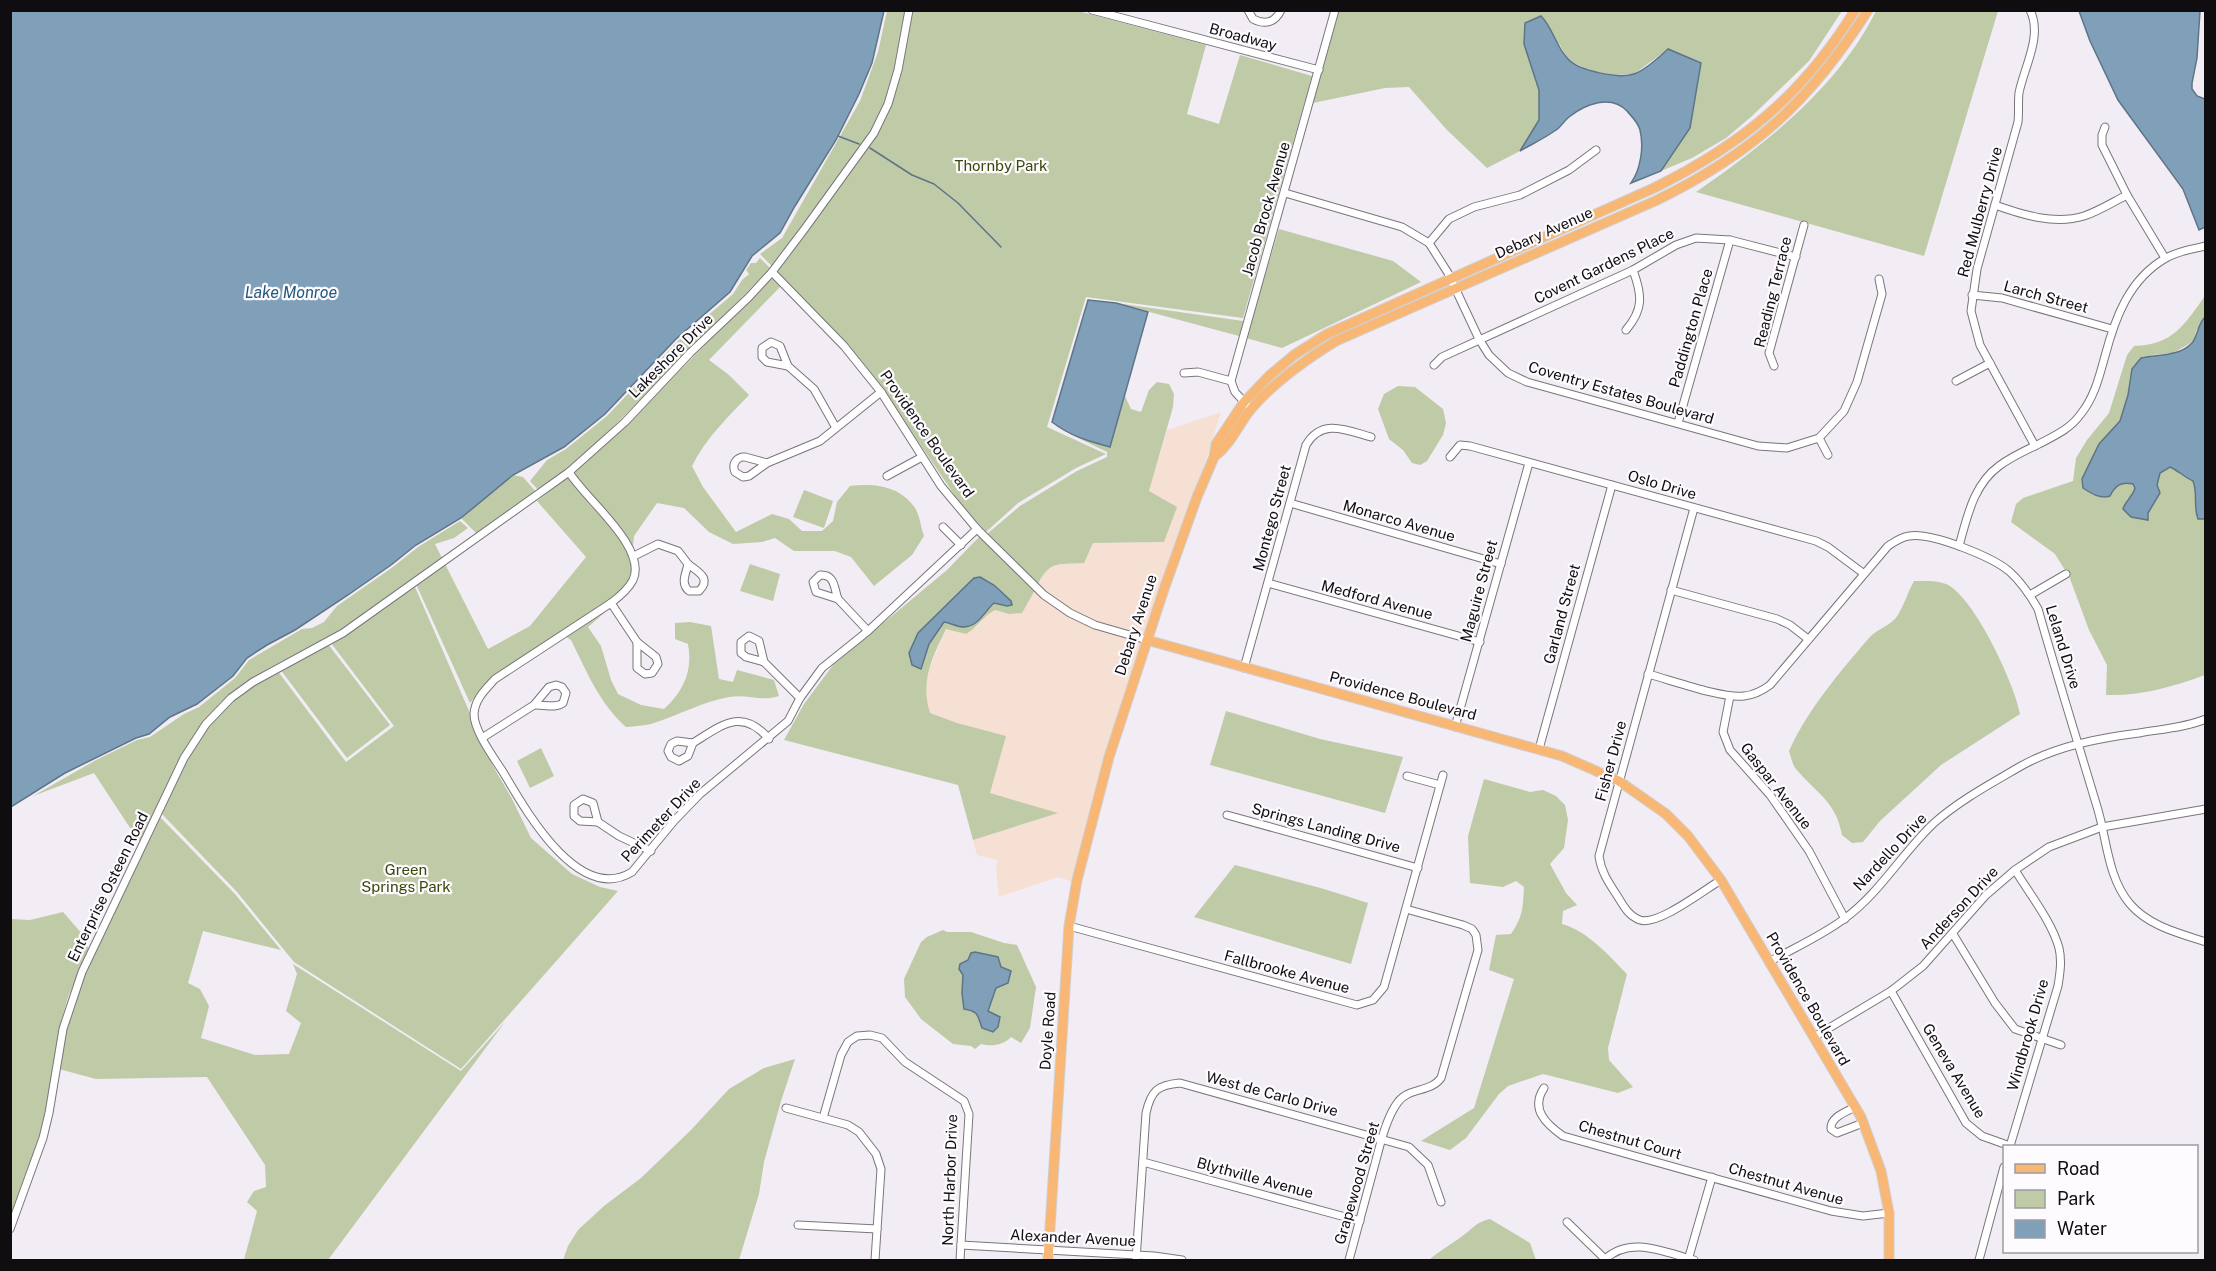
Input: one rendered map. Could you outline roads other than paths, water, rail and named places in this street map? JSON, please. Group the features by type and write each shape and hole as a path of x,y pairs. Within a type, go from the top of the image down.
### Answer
{"main road":[{"name":"Debary Avenue","path":"1096,806 1147,640 1197,496 1214,457 1216,444 1244,402 1269,376 1294,355 1327,334 1654,188 1724,150 1765,119 1793,92 1820,62 1855,10"},
{"name":"Debary Avenue","path":"1214,457 1225,448 1251,409 1303,361 1336,341 1655,201 1701,178 1734,156 1774,125 1802,98 1829,68 1868,10"},
{"name":"Providence Boulevard","path":"1147,640 1539,749 1583,764 1619,781 1666,814 1688,836 1721,880 1855,1107 1881,1171 1889,1213 1889,1260"},
{"name":"Doyle Road","path":"1048,1260 1069,926 1077,880 1096,806"}],"street":[{"name":"Lakeshore Drive","path":"343,633 569,472 625,422 772,272 874,133 888,104 898,70 909,10"},
{"name":"Broadway","path":"1092,10 1318,70"},
{"path":"1248,10 1253,19 1266,23 1274,20 1281,10"},
{"name":"Jacob Brock Avenue","path":"1231,381 1335,10"},
{"name":"Red Mulberry Drive","path":"2030,10 2034,22 2034,34 2019,96 2018,122 1977,269 1971,311 1974,327 1990,363 2035,446"},
{"path":"2105,127 2102,145 2127,195 2165,258"},
{"path":"1429,243 1449,219 1474,207 1520,195 1569,170 1596,150"},
{"name":"Coventry Estates Boulevard","path":"1285,193 1402,227 1429,243 1448,273 1479,339 1489,355 1508,373 1527,382 1758,446 1787,448 1819,438 1844,411 1857,382 1882,294 1879,279"},
{"path":"1995,205 2031,216 2061,220 2086,215 2127,195"},
{"name":"Reading Terrace","path":"1774,366 1769,353 1804,225"},
{"name":"Covent Gardens Place","path":"1434,365 1442,357 1479,339 1634,270 1676,245 1696,238 1730,240 1796,257"},
{"name":"Paddington Place","path":"1678,423 1730,240"},
{"path":"1959,546 1972,502 1984,481 1999,465 2061,432 2079,417 2090,402 2097,387 2112,329 2128,294 2138,281 2165,258 2205,246"},
{"path":"1626,330 1635,319 1640,305 1640,289 1634,270"},
{"name":"Providence Boulevard","path":"772,272 833,333 881,392 941,486 977,529 1044,595 1070,613 1095,625 1147,640"},
{"name":"Larch Street","path":"1972,295 2002,298 2112,329"},
{"path":"1956,381 1990,363"},
{"path":"788,366 814,389 836,426"},
{"path":"1184,373 1198,372 1231,381 1235,392 1251,409"},
{"path":"767,463 820,441 881,392"},
{"name":"Montego Street","path":"1244,668 1306,445 1318,431 1328,428 1371,436"},
{"path":"1819,438 1828,455"},
{"name":"Oslo Drive","path":"1450,457 1460,445 1470,446 1816,541 1863,573"},
{"path":"887,476 922,457"},
{"name":"Maguire Street","path":"1455,727 1529,463"},
{"path":"569,472 596,507 618,529 634,556 658,544 678,551 688,564"},
{"name":"Garland Street","path":"1539,749 1611,486"},
{"name":"Monarco Avenue","path":"1290,503 1501,564"},
{"name":"Fisher Drive","path":"1694,508 1599,856 1601,870 1631,915 1641,920 1657,919 1721,880"},
{"path":"943,527 961,545"},
{"name":"Perimeter Drive","path":"634,556 635,573 625,592 495,680 481,693 475,706 474,717 482,738 533,823 574,865 598,877 617,879 632,872 674,821 700,794 788,721 800,698 822,668 868,631 977,529"},
{"name":"Leland Drive","path":"1648,674 1730,696 1745,696 1760,692 1770,685 1863,573 1888,546 1899,539 1920,536 1983,555 2008,570 2030,595 2038,609 2102,826 2112,871 2129,903 2141,915 2157,925 2205,942"},
{"path":"2030,595 2066,574"},
{"name":"Medford Avenue","path":"1268,584 1480,642"},
{"path":"1671,590 1777,619 1790,625 1808,639"},
{"path":"838,599 868,631"},
{"path":"611,603 636,642 656,657 658,664 652,673 645,674 637,668 636,642"},
{"name":"Enterprise Osteen Road","path":"10,1229 43,1138 61,1038 72,998 82,972 184,758 206,724 237,693 269,672 343,633"},
{"path":"764,662 800,698"},
{"path":"482,738 534,705 549,687 556,685 564,690 565,700 560,705 534,705"},
{"name":"Gaspar Avenue","path":"1730,696 1723,732 1730,750 1770,795 1809,851 1845,919"},
{"name":"Nardello Drive","path":"1769,962 1845,919 1880,887 1915,843 1935,823 1965,799 2024,764 2078,744 2170,729 2205,719"},
{"path":"693,743 727,722 741,720 753,724 769,739"},
{"name":"Fallbrooke Avenue","path":"1069,926 1357,1005 1374,1000 1384,987 1443,775"},
{"path":"1407,776 1440,785"},
{"name":"Anderson Drive","path":"1814,1037 1891,991 1923,966 1986,895 2014,870 2049,847 2102,826 2205,809"},
{"name":"Springs Landing Drive","path":"1227,815 1418,868"},
{"path":"598,822 619,836 651,851"},
{"name":"Windbrook Drive","path":"2010,1145 2058,986 2061,964 2054,935 2014,870"},
{"name":"Grapewood Street","path":"1349,1260 1382,1138 1399,1101 1413,1092 1431,1087 1441,1078 1478,950 1476,935 1467,927 1406,909"},
{"path":"1953,934 1995,1003 2015,1029 2061,1045"},
{"name":"Geneva Avenue","path":"1891,991 1966,1123 1982,1136 2007,1145"},
{"name":"North Harbor Drive","path":"823,1118 841,1055 848,1042 857,1036 870,1035 882,1038 905,1062 964,1101 969,1114 960,1260"},
{"name":"West de Carlo Drive","path":"1143,1162 1149,1099 1155,1091 1168,1084 1180,1083 1409,1147 1425,1161 1432,1171 1441,1202"},
{"name":"Chestnut Court","path":"1544,1088 1539,1095 1539,1110 1550,1126 1563,1136 1712,1177"},
{"path":"1855,1107 1834,1119 1831,1129 1837,1133 1863,1123"},
{"path":"786,1108 848,1125 859,1132 876,1154 881,1169 875,1260"},
{"path":"1136,1258 1143,1162"},
{"name":"Blythville Avenue","path":"1143,1162 1360,1221"},
{"path":"1979,1260 2003,1171"},
{"path":"1567,1222 1605,1260 1622,1248 1634,1246 1691,1260 1712,1177"},
{"name":"Chestnut Avenue","path":"1712,1177 1847,1215 1889,1213"},
{"path":"798,1225 877,1229"},
{"name":"Alexander Avenue","path":"961,1245 1182,1260"}],"water":[{"name":"Lake Monroe","path":"11,10 884,11 872,63 859,94 836,140 780,233 752,256 730,292 676,339 605,414 564,447 513,475 461,518 416,545 391,565 295,630 247,658 233,676 197,704 170,717 149,734 136,738 65,773 11,807"},
{"path":"2079,11 2200,11 2197,58 2192,89 2197,96 2205,99 2205,227 2199,230 2183,189 2118,100 2090,41"},
{"path":"1541,16 1568,59 1581,67 1600,73 1634,74 1648,66 1668,49 1701,63 1690,128 1661,171 1631,183 1641,157 1640,130 1636,122 1621,106 1606,102 1583,108 1552,133 1520,151 1539,120 1539,90 1524,44 1525,23"},
{"path":"1088,300 1116,303 1148,312 1110,447 1072,434 1052,422"},
{"path":"2205,317 2205,519 2198,519 2193,481 2170,467 2160,473 2157,485 2160,493 2148,513 2148,520 2131,517 2123,509 2134,491 2133,484 2122,484 2114,489 2110,496 2103,497 2083,488 2082,479 2099,444 2120,421 2128,395 2132,369 2141,358 2175,353 2187,347 2194,340 2200,323"},
{"path":"980,577 994,585 1011,601 1012,605 994,603 974,624 969,626 961,627 944,622 929,644 921,669 912,665 909,653 918,633 974,578"},
{"path":"971,953 998,957 1001,967 1011,971 1008,983 996,988 988,1011 1000,1017 998,1027 993,1032 982,1028 973,1011 964,1009 963,975 959,969 960,964 968,960"}],"waterway":[{"path":"838,136 859,144"},
{"path":"870,148 912,175 934,184 958,203 1001,247"}],"park label":[{"name":"Thornby Park","path":"1001,166"},
{"name":"Green Springs Park","path":"406,878"}]}
